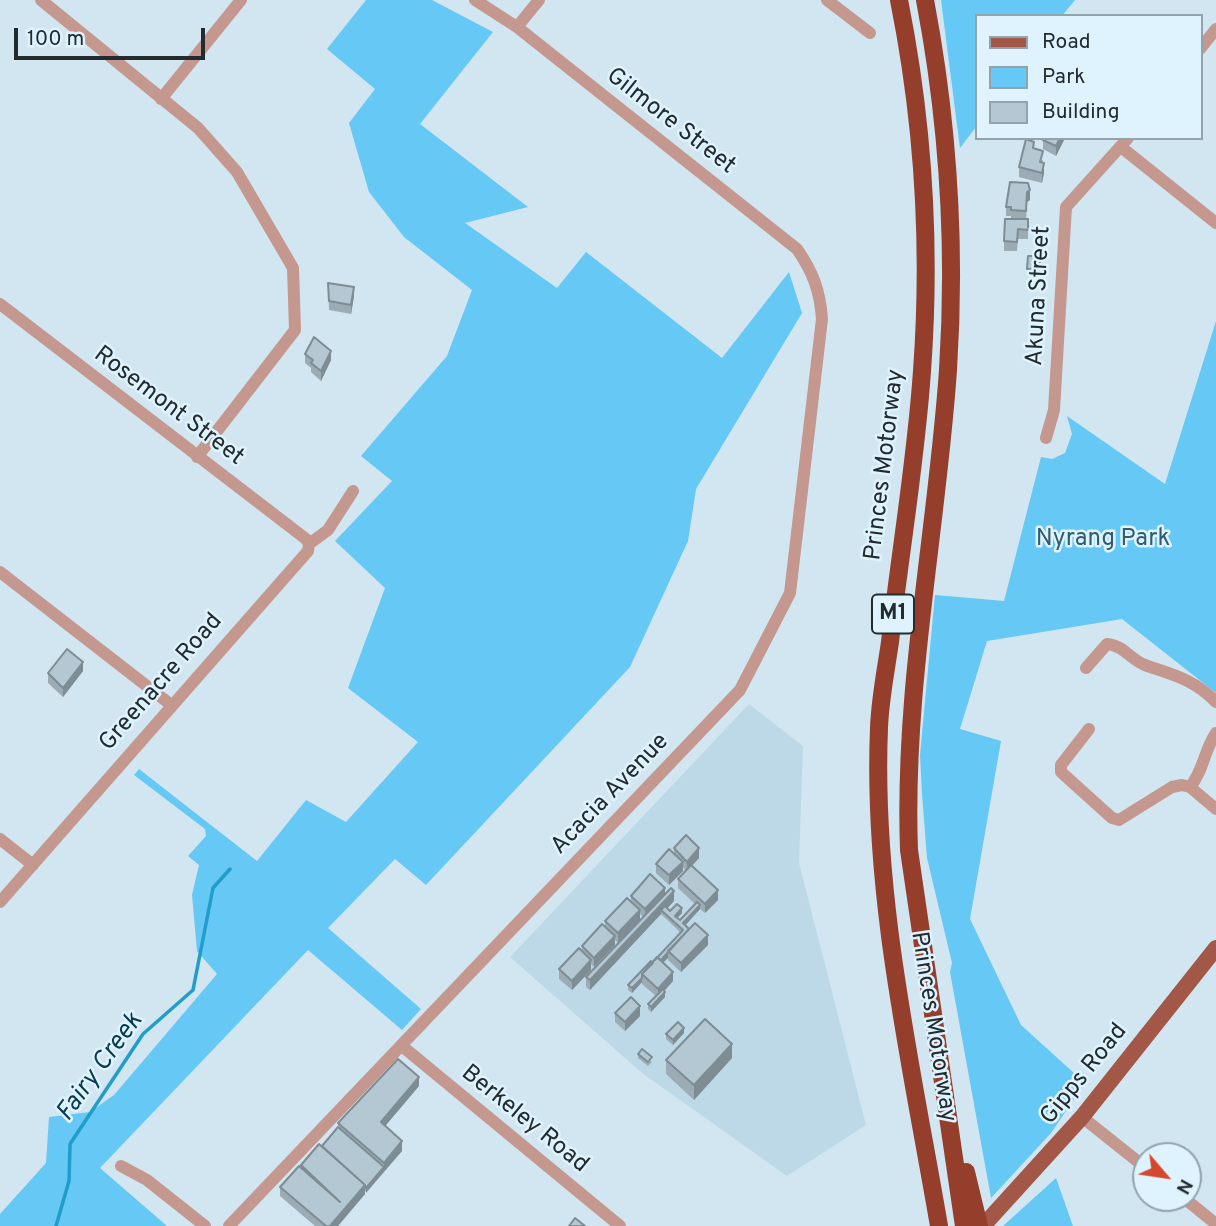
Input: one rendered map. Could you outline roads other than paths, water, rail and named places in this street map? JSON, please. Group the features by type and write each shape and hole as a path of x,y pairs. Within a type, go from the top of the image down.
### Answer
{"highway":[{"name":"Princes Motorway","path":"900,0 920,145 925,273 923,359 879,726 879,799 886,891 939,1226"},
{"name":"Princes Motorway","path":"925,0 946,155 952,251 948,370 916,655 907,798 909,850 934,1036 964,1226"},
{"path":"934,1036 981,1226"}],"main road":[{"name":"Gipps Road","path":"981,1226 1013,1196 1082,1117 1214,953"}],"street":[{"path":"41,0 198,128 237,172 293,268 295,330 197,457"},
{"path":"161,99 241,0"},
{"name":"Gilmore Street","path":"475,0 517,27 797,249 812,270 820,293"},
{"path":"517,27 539,0"},
{"path":"827,0 870,33"},
{"path":"1202,46 1216,29"},
{"path":"1124,143 1216,223"},
{"name":"Akuna Street","path":"1046,438 1054,410 1066,206 1124,143"},
{"name":"Acacia Avenue","path":"229,1226 740,690 790,593 822,319 820,293"},
{"name":"Rosemont Street","path":"0,304 306,538 309,544"},
{"name":"Greenacre Road","path":"0,902 170,704 307,551 309,544 328,530 353,491"},
{"path":"0,572 170,704"},
{"path":"1086,668 1107,644 1115,645 1143,664 1164,669 1192,683 1216,702"},
{"path":"1089,729 1060,765 1061,772 1112,818 1125,819 1172,787 1190,787 1216,809"},
{"path":"1190,787 1203,768 1208,746 1216,733"},
{"path":"0,839 33,865"},
{"name":"Berkeley Road","path":"402,1046 620,1226"},
{"path":"1082,1117 1132,1157"},
{"path":"121,1166 147,1180 205,1226"},
{"path":"1201,1212 1216,1224"}],"waterway":[{"name":"Fairy Creek","path":"56,1226 69,1181 70,1144 143,1034 193,990 213,888 230,869"}],"park label":[{"name":"Nyrang Park","path":"1103,540"}]}
